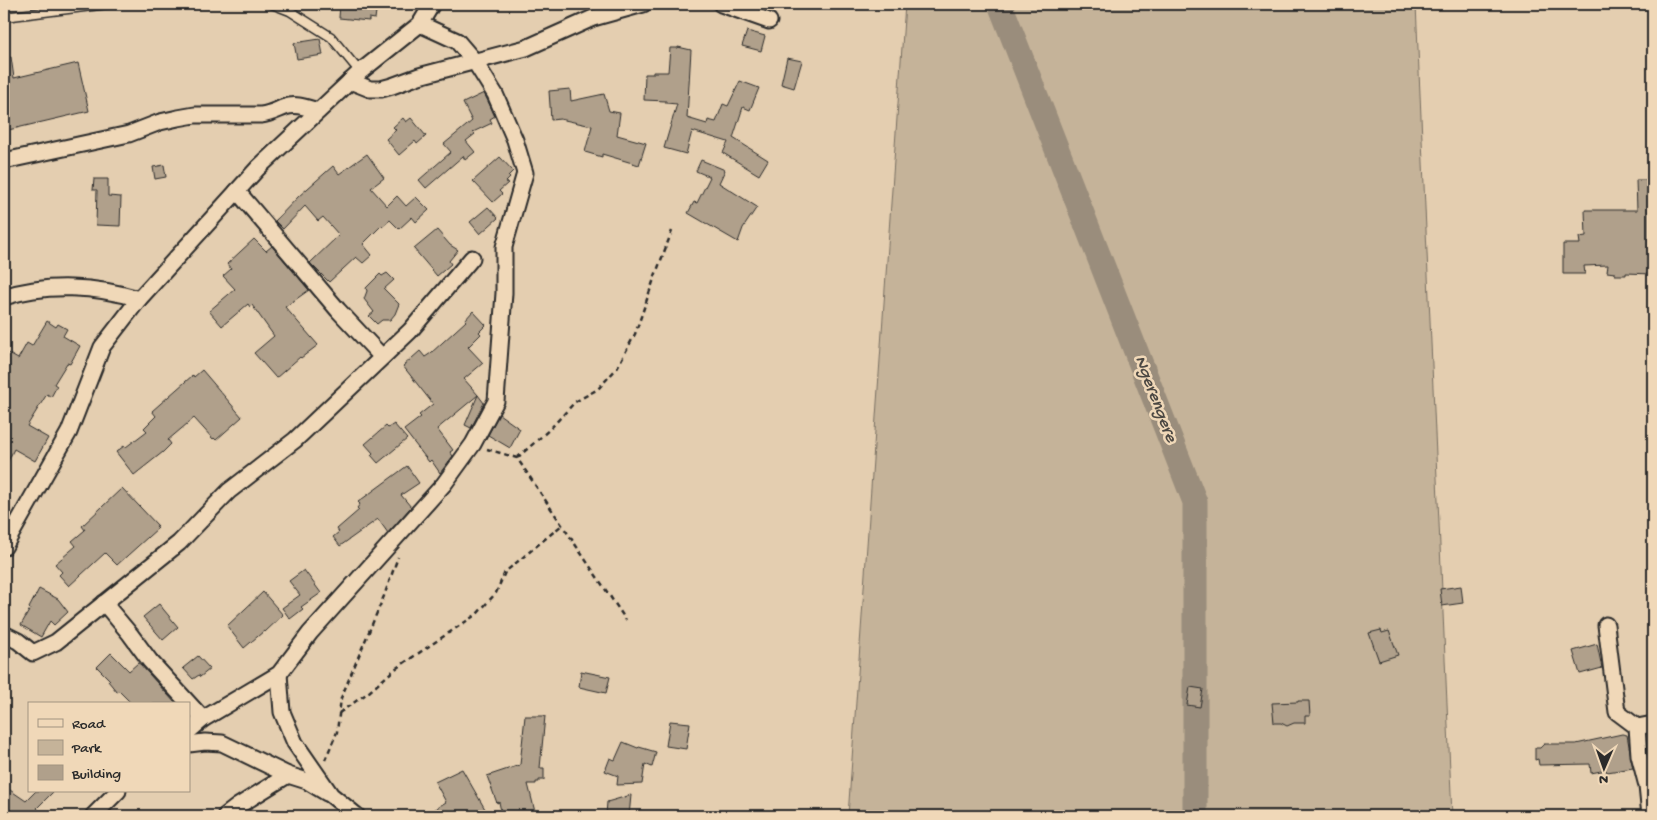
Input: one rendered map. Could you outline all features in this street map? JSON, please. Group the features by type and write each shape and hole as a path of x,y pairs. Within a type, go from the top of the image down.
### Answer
{"street":[{"path":"4,547 69,432 102,347 139,300 258,168 355,76 420,24 432,4"},
{"path":"355,76 370,89 381,89 419,76 526,48 593,18 643,4"},
{"path":"721,4 769,21"},
{"path":"190,730 203,719 279,674 310,633 444,484 473,444 496,401 504,293 504,247 525,173 515,140 495,94 475,62 457,41 420,24"},
{"path":"4,161 129,134 160,122 186,116 261,115 271,114 298,105 318,111"},
{"path":"237,191 338,310 382,357"},
{"path":"4,634 18,641 33,653 56,642 179,543 229,491 295,440 410,331 472,258"},
{"path":"4,297 19,292 64,288 118,292 139,300"},
{"path":"104,603 150,661 187,702"},
{"path":"1606,625 1617,712 1637,727 1653,724"},
{"path":"279,674 282,712 295,743 331,794"},
{"path":"190,705 203,719"},
{"path":"1637,727 1639,755 1650,816"},
{"path":"190,744 222,743 288,775 307,781 331,794 357,816"},
{"path":"226,816 238,806 288,775"},
{"path":"93,816 117,792"}],"lane":[{"path":"4,16 108,4"},
{"path":"272,4 290,11 331,37 355,76"}],"path":[{"path":"517,458 550,429 575,402 598,389 617,368 636,334 672,232"},
{"path":"473,444 517,458 626,620"},
{"path":"339,713 369,692 395,669 476,614 496,593 505,572 562,525"},
{"path":"329,768 325,759 337,732 341,698 397,560 402,531"}],"green space":[{"path":"905,4 1416,4 1452,816 848,816"}],"building":[{"path":"340,4 377,4 375,19 369,18 369,21 339,18"},
{"path":"747,31 765,36 761,51 742,46"},
{"path":"320,39 323,55 297,59 294,43"},
{"path":"678,47 691,50 687,118 707,124 708,120 716,122 723,104 728,106 740,81 759,88 750,110 743,107 733,138 768,160 759,175 723,153 728,142 692,131 686,154 664,148 677,104 666,103 666,101 644,100 645,74 668,72 670,48"},
{"path":"11,57 14,78 78,63 89,111 4,131 4,58"},
{"path":"787,58 802,61 794,88 781,84"},
{"path":"570,89 571,101 604,94 609,111 620,113 617,135 646,143 639,165 602,154 602,157 585,152 592,126 560,119 551,120 549,91"},
{"path":"484,93 495,116 490,119 492,123 473,132 475,134 466,141 475,152 465,160 463,156 426,188 419,180 451,152 444,144 472,121 463,103"},
{"path":"403,118 406,122 411,118 426,136 417,144 415,141 399,155 386,139 396,130 393,127"},
{"path":"367,154 384,178 371,188 387,206 397,196 406,206 416,197 429,210 416,222 412,217 399,229 390,220 381,226 363,244 372,255 363,263 356,257 329,282 310,263 339,235 323,217 318,221 305,206 283,229 275,221 299,196 333,166 339,174"},
{"path":"500,157 513,171 508,176 510,178 506,182 508,183 499,191 502,194 493,202 473,181"},
{"path":"701,160 725,170 719,183 757,207 743,228 738,242 688,213 694,202 697,203 710,177 696,171"},
{"path":"164,165 166,177 155,179 153,167"},
{"path":"94,179 108,179 108,196 121,197 120,226 96,225 97,190 93,190"},
{"path":"1636,180 1653,180 1653,274 1626,273 1626,275 1615,275 1615,273 1607,272 1608,265 1584,266 1585,274 1563,274 1563,244 1580,244 1579,237 1586,236 1585,210 1637,210"},
{"path":"488,207 498,218 480,234 470,222"},
{"path":"437,230 450,245 458,250 449,261 451,264 437,276 414,249"},
{"path":"254,239 266,251 272,246 309,290 285,307 318,345 300,357 276,378 254,353 274,336 252,305 250,307 248,304 222,326 209,311 235,289 223,276 231,269 227,264"},
{"path":"387,273 394,280 384,289 399,304 390,320 382,320 377,324 369,316 374,312 364,299 367,291 366,288 380,274 382,276"},
{"path":"473,311 486,325 479,332 481,334 468,347 483,363 464,379 478,395 437,429 453,450 450,452 453,456 440,473 404,430 421,417 419,415 433,404 403,366 420,351 425,357 431,353 466,321"},
{"path":"47,321 56,327 58,324 67,329 63,336 80,346 70,364 67,363 54,384 57,386 51,397 47,394 27,426 48,438 35,461 14,449 4,469 4,351 18,359 27,343 32,346"},
{"path":"202,370 242,417 216,440 194,418 168,440 171,444 163,452 134,475 116,452 147,431 144,428 156,416 152,411 193,375 194,377"},
{"path":"478,395 484,403 471,428 465,425"},
{"path":"499,414 520,429 510,448 488,435"},
{"path":"394,424 407,439 378,463 371,455 373,453 365,444 386,426 388,428"},
{"path":"407,466 419,483 401,495 411,507 388,533 378,519 340,546 333,537 339,532 337,529 359,510 357,508 360,504 358,502"},
{"path":"122,488 158,528 117,565 105,553 69,586 59,575 62,572 55,564 76,546 72,541 85,530 82,526"},
{"path":"304,570 321,593 301,607 303,609 290,619 282,608 300,595 289,581"},
{"path":"1461,586 1463,603 1442,606 1440,589"},
{"path":"39,589 58,599 68,612 54,625 50,621 41,637 21,625"},
{"path":"263,592 283,615 244,648 227,626"},
{"path":"159,604 178,627 163,640 143,617"},
{"path":"1381,630 1382,633 1389,631 1398,655 1379,661 1369,633"},
{"path":"1597,644 1602,668 1580,674 1573,651"},
{"path":"111,653 129,671 138,663 174,702 130,702 119,691 117,692 108,681 110,680 97,667"},
{"path":"198,656 210,669 200,677 199,675 193,679 183,668"},
{"path":"581,671 610,677 606,693 579,687"},
{"path":"1190,687 1203,689 1200,707 1187,705"},
{"path":"1309,701 1310,716 1305,716 1305,723 1294,723 1287,726 1281,723 1274,723 1272,703"},
{"path":"525,716 545,716 540,768 544,768 544,780 539,780 536,784 528,784 536,816 502,816 499,802 497,803 487,776 520,765"},
{"path":"670,721 690,723 686,749 666,746"},
{"path":"1622,734 1627,735 1633,768 1591,773 1590,764 1539,765 1538,759 1535,760 1535,748 1540,748 1544,744 1576,744"},
{"path":"623,742 656,752 652,767 645,764 642,784 617,785 618,776 605,771 610,758 615,760"},
{"path":"462,769 485,809 472,816 424,816 446,802 435,782"},
{"path":"4,786 26,801 35,792 53,792 37,808 44,816 4,816"},
{"path":"631,795 629,816 606,815 607,802"}],"waterway":[{"name":"Ngerengere","path":"1000,4 1195,502 1195,816"}]}
